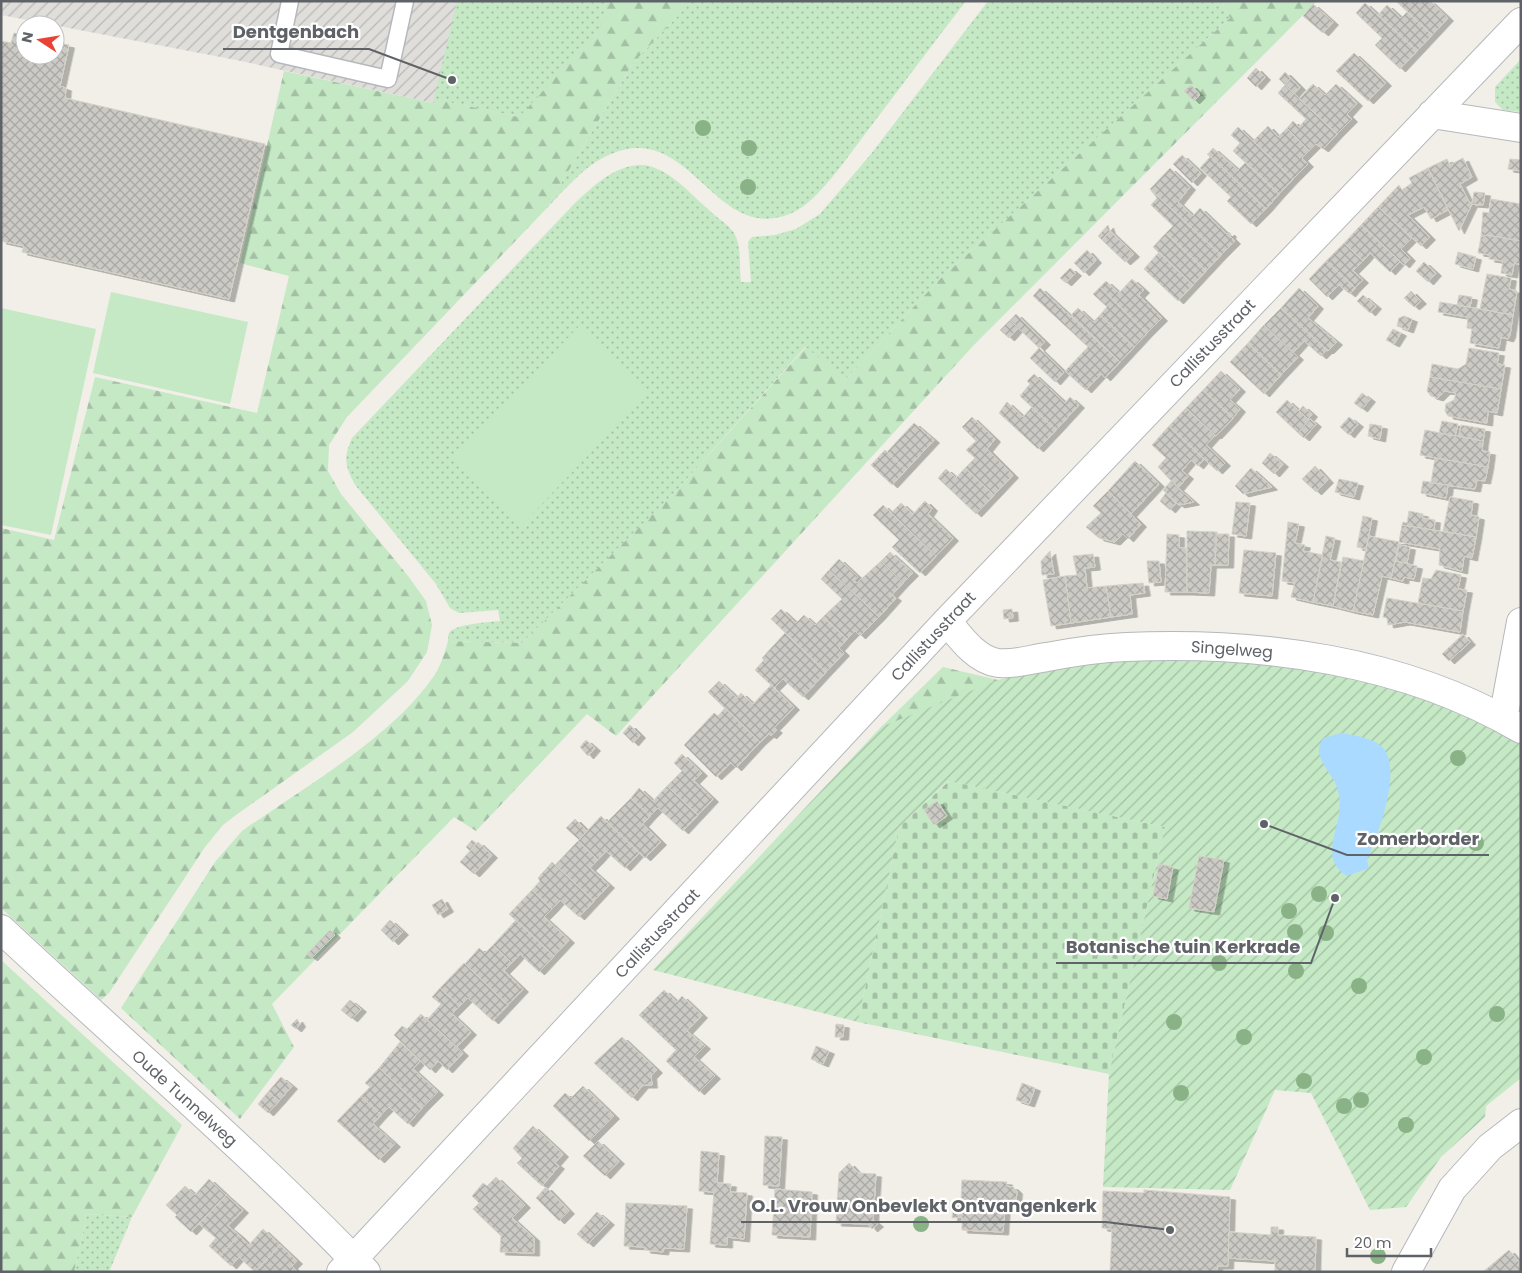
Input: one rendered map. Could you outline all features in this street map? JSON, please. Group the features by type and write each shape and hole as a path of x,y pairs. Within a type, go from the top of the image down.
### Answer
{"street":[{"name":"Callistusstraat","path":"353,1267 947,621 1521,22"},
{"path":"1432,114 1521,128"},
{"name":"Singelweg","path":"947,621 973,651 997,663 1020,662 1124,647 1208,646 1276,652 1349,664 1420,683 1512,724"},
{"path":"1512,724 1521,622"},
{"name":"Oude Tunnelweg","path":"1,929 97,1019 188,1099 353,1267"},
{"path":"1406,1272 1452,1189 1490,1147 1521,1123"}],"lane":[{"path":"290,1 280,54 388,79 405,1"}],"shaded area":[{"path":"1,1 644,1 541,121 439,100 438,104 236,60 65,27 65,15 15,15 15,18 1,15"}],"green space":[{"path":"457,1 609,1 598,32 520,117 439,100 438,104 433,103"},
{"path":"609,1 692,1 633,63 545,210 347,417 329,445 328,471 341,494 426,601 432,625 427,652 408,681 353,732 223,825 205,847 109,993 101,1000 1,908 1,528 54,540 95,377 257,413 289,276 240,263 284,71 438,104 439,100 519,117 598,32"},
{"path":"692,1 966,1 832,177 813,198 794,212 767,219 743,214 723,201 684,167 663,154 639,148 611,154 601,159 575,179 545,210 633,63"},
{"path":"988,1 1221,1 1230,18 939,280 845,380 805,347 676,491 522,643 448,641 449,633 458,627 500,621 498,610 459,613 450,608 436,584 356,486 349,474 346,457 352,438 575,203 604,178 620,169 639,165 649,166 668,175 686,189 734,233 737,238 739,251 741,282 751,282 748,242 752,237 775,235 796,229 820,214 871,154"},
{"path":"1221,1 1317,1 973,346 616,736 587,714 476,831 454,817 272,1004 294,1047 240,1119 121,1008 215,862 242,831 343,762 392,723 413,702 434,676 448,641 522,643 676,491 806,347 845,380 939,280 1230,18"},
{"path":"1521,59 1521,112 1503,110 1495,102 1495,87"},
{"path":"111,292 248,322 230,404 93,373"},
{"path":"1,308 96,329 51,535 1,525"},
{"path":"580,325 649,391 521,526 452,460"},
{"path":"1156,658 1247,659 1373,681 1433,702 1494,727 1521,741 1521,1078 1486,1106 1485,1117 1441,1157 1406,1207 1370,1210 1311,1093 1275,1090 1230,1190 1103,1187 1109,1074 1165,827 948,781 899,827 858,1022 653,970 881,727 998,680 1046,669 1094,662"},
{"path":"943,667 998,680 1046,669 878,743 881,727"},
{"path":"949,781 1165,827 1109,1074 858,1022 899,827"},
{"path":"1,960 182,1125 132,1217 87,1214 74,1272 1,1272"},
{"path":"87,1214 132,1217 109,1272 74,1272"}],"water":[{"path":"1341,733 1364,738 1381,746 1389,760 1390,773 1389,789 1382,821 1367,860 1369,868 1347,876 1337,867 1332,856 1332,845 1340,807 1339,793 1319,754 1320,743 1324,738"}],"building":[{"path":"1396,1 1430,1 1448,18 1432,35"},
{"path":"1365,3 1417,51 1400,69 1375,45 1382,38 1356,13"},
{"path":"1313,4 1333,22 1323,33 1303,16"},
{"path":"1387,5 1401,18 1407,12 1432,35 1417,51 1378,15"},
{"path":"15,33 15,65 65,65 60,86 66,88 65,98 265,144 229,299 22,252 24,246 1,241 1,41 11,43"},
{"path":"65,44 69,45 65,63"},
{"path":"1354,53 1386,83 1368,101 1336,71"},
{"path":"1256,68 1265,77 1256,87 1247,78"},
{"path":"1285,72 1291,78 1285,85 1279,79"},
{"path":"1291,78 1300,87 1294,94 1285,85"},
{"path":"1313,84 1325,95 1336,84 1357,103 1347,114 1352,119 1337,134 1299,99"},
{"path":"1191,85 1200,95 1194,101 1184,91"},
{"path":"1285,85 1337,134 1323,149 1316,144 1309,151 1287,128 1293,121 1299,127 1306,119 1278,93"},
{"path":"1268,126 1278,137 1287,128 1309,151 1302,158 1308,164 1293,179 1253,141"},
{"path":"1238,127 1293,179 1279,194 1233,151 1240,143 1231,135"},
{"path":"1213,148 1238,170 1246,162 1279,194 1266,209 1208,154"},
{"path":"1207,154 1266,209 1251,224 1227,201 1231,197 1200,168 1210,157"},
{"path":"1182,155 1201,173 1192,183 1173,164"},
{"path":"1463,158 1472,177 1460,184 1469,202 1472,204 1459,231 1428,168 1447,159 1450,165"},
{"path":"1510,159 1521,160 1521,171 1508,169"},
{"path":"1170,168 1190,187 1178,202 1193,216 1200,208 1227,234 1229,232 1231,234 1230,236 1235,241 1221,255 1150,189"},
{"path":"1428,168 1448,210 1431,219 1424,207 1408,215 1430,237 1421,246 1378,207 1399,185 1402,190 1412,183 1409,178"},
{"path":"1150,189 1221,255 1206,271 1166,233 1173,226 1151,205 1157,198"},
{"path":"1474,192 1485,193 1483,205 1472,204"},
{"path":"1491,199 1521,204 1521,241 1487,235 1481,237 1483,212 1489,213"},
{"path":"1378,207 1412,238 1401,249 1410,258 1404,265 1361,225"},
{"path":"1108,225 1110,231 1102,240 1098,236"},
{"path":"1361,225 1400,261 1390,272 1370,253 1363,261 1344,243"},
{"path":"1110,231 1134,254 1125,262 1102,240"},
{"path":"1166,233 1206,271 1193,285 1153,247"},
{"path":"1487,235 1521,241 1521,265 1514,263 1512,275 1501,273 1503,261 1489,259 1490,255 1478,253 1481,237"},
{"path":"1344,243 1363,261 1353,271 1363,280 1355,288 1326,261"},
{"path":"1087,250 1096,260 1084,273 1074,263"},
{"path":"1159,252 1193,285 1178,301 1144,269"},
{"path":"1458,252 1476,257 1473,269 1455,264"},
{"path":"1326,261 1355,288 1350,294 1339,285 1327,297 1309,279"},
{"path":"1424,262 1436,273 1428,282 1416,271"},
{"path":"1070,268 1076,273 1066,283 1060,278"},
{"path":"1487,274 1511,278 1509,289 1517,291 1513,315 1480,309"},
{"path":"1132,279 1144,290 1139,295 1162,318 1147,333 1100,287 1106,281 1119,293"},
{"path":"1100,287 1147,333 1134,347 1100,315 1107,307 1093,294"},
{"path":"1040,288 1120,362 1105,378 1101,374 1086,390 1065,371 1088,347 1033,296"},
{"path":"1299,288 1318,306 1308,318 1337,342 1328,351 1281,308"},
{"path":"1411,291 1421,301 1414,307 1404,298"},
{"path":"1363,295 1376,306 1370,313 1357,301"},
{"path":"1459,295 1472,297 1470,307 1457,305"},
{"path":"1440,302 1513,315 1508,339 1501,337 1499,348 1470,343 1472,329 1467,328 1468,317 1438,312"},
{"path":"1078,308 1093,322 1100,315 1134,347 1120,362 1071,315"},
{"path":"1281,308 1327,350 1321,356 1304,341 1293,353 1264,325"},
{"path":"1016,314 1045,342 1039,348 1010,320"},
{"path":"1404,316 1412,319 1408,330 1397,326 1399,318"},
{"path":"1010,320 1018,328 1009,338 1000,330"},
{"path":"1264,325 1298,357 1281,375 1248,343"},
{"path":"1393,329 1401,333 1394,344 1386,340"},
{"path":"1248,343 1281,375 1264,394 1230,362"},
{"path":"1039,348 1064,372 1055,382 1030,358"},
{"path":"1469,348 1499,353 1497,364 1505,365 1501,389 1430,377 1432,364 1458,369 1466,364"},
{"path":"1221,371 1240,389 1230,400 1240,409 1233,418 1203,390"},
{"path":"1034,374 1065,403 1070,397 1079,405 1056,430 1020,396 1030,384 1027,381"},
{"path":"1430,377 1501,389 1497,413 1488,411 1487,423 1448,416 1445,411 1446,404 1454,400 1456,393 1445,391 1438,398 1431,396 1427,391"},
{"path":"1203,390 1233,418 1216,436 1186,408"},
{"path":"1362,393 1370,399 1362,409 1354,403"},
{"path":"1287,400 1309,420 1298,433 1276,412"},
{"path":"1007,402 1023,417 1032,407 1056,430 1038,449 999,413"},
{"path":"1303,406 1312,414 1308,419 1299,411"},
{"path":"1186,408 1215,435 1206,445 1225,463 1217,471 1169,426"},
{"path":"972,417 995,439 987,449 1013,475 994,495 965,468 975,458 966,450 976,441 962,427"},
{"path":"1349,417 1358,424 1349,435 1340,427"},
{"path":"1310,419 1316,424 1304,438 1298,433"},
{"path":"1442,421 1458,424 1455,436 1439,433"},
{"path":"914,423 934,440 906,470 887,452"},
{"path":"1370,424 1382,426 1380,439 1368,436"},
{"path":"1461,425 1485,429 1483,441 1459,436"},
{"path":"1169,426 1204,459 1198,466 1191,460 1182,471 1188,476 1178,488 1158,467 1166,458 1152,445"},
{"path":"1425,430 1483,441 1482,451 1490,452 1488,467 1420,455"},
{"path":"885,450 906,470 892,485 871,465"},
{"path":"1270,453 1283,464 1274,474 1262,463"},
{"path":"1435,458 1488,467 1485,481 1477,480 1475,489 1431,483"},
{"path":"1135,461 1159,484 1131,514 1108,491"},
{"path":"1315,466 1328,480 1316,492 1302,479"},
{"path":"965,468 994,495 976,514 938,478 946,469 956,478"},
{"path":"1251,468 1272,487 1243,494 1235,486"},
{"path":"1339,479 1358,483 1354,497 1335,492"},
{"path":"1172,480 1194,502 1179,505 1163,490"},
{"path":"1423,481 1448,485 1446,498 1421,493"},
{"path":"1108,491 1141,524 1128,539 1123,534 1115,542 1099,538 1086,527 1101,513 1093,506"},
{"path":"1166,493 1176,503 1170,510 1160,501"},
{"path":"1450,497 1473,501 1471,515 1479,517 1476,537 1443,531"},
{"path":"925,501 932,508 928,514 953,538 936,556 891,513 901,503 913,514"},
{"path":"1236,502 1250,503 1246,536 1232,534"},
{"path":"883,505 936,556 920,573 892,547 899,540 873,515"},
{"path":"1409,511 1423,514 1422,518 1435,520 1434,530 1402,525 1403,522 1407,523"},
{"path":"1363,516 1372,518 1366,549 1357,547"},
{"path":"1288,522 1299,524 1295,543 1305,545 1303,551 1323,555 1313,602 1291,597 1295,583 1282,581"},
{"path":"1402,525 1476,537 1472,558 1464,556 1462,571 1439,565 1440,549 1399,542"},
{"path":"1187,531 1217,532 1215,565 1211,565 1209,593 1187,592"},
{"path":"1167,534 1179,535 1179,548 1186,548 1187,592 1165,592"},
{"path":"1215,534 1229,534 1228,565 1215,565"},
{"path":"1326,536 1335,538 1330,560 1341,562 1333,606 1313,602"},
{"path":"1369,536 1399,542 1391,578 1382,576 1373,615 1353,611"},
{"path":"1399,545 1410,547 1407,563 1396,561"},
{"path":"1244,550 1276,553 1272,596 1239,593"},
{"path":"1050,551 1054,574 1042,575 1041,561"},
{"path":"890,552 913,573 903,583 881,561"},
{"path":"1093,554 1095,567 1085,568 1087,588 1106,586 1111,617 1071,623 1065,576 1077,575 1073,556"},
{"path":"1343,557 1364,561 1353,611 1333,606"},
{"path":"839,559 858,577 854,581 857,583 881,561 903,583 892,595 896,598 879,617 829,570"},
{"path":"1147,561 1159,561 1161,582 1149,583"},
{"path":"1395,561 1417,566 1414,579 1404,577 1403,581 1391,578"},
{"path":"829,570 879,617 860,636 855,631 847,639 823,617 842,599 821,579"},
{"path":"1436,570 1461,575 1458,589 1467,590 1463,611 1418,603 1423,578 1431,579"},
{"path":"1065,576 1071,623 1051,626 1043,580"},
{"path":"1143,583 1145,593 1130,595 1132,614 1111,617 1106,586"},
{"path":"1387,598 1463,611 1460,632 1405,622 1388,625 1387,618 1383,617"},
{"path":"781,609 796,623 804,615 815,625 823,617 847,639 839,648 844,653 826,672 771,619"},
{"path":"1012,609 1013,618 1004,619 1003,610"},
{"path":"785,633 826,672 803,697 783,679 774,688 755,670 764,660 762,658"},
{"path":"1463,634 1470,642 1449,661 1442,654"},
{"path":"719,681 737,698 741,693 753,704 771,685 794,707 774,728 777,730 760,742 708,692"},
{"path":"725,708 760,742 736,768 731,763 716,777 684,745 714,713 718,716"},
{"path":"630,725 640,735 633,743 623,733"},
{"path":"586,740 595,748 588,756 580,747"},
{"path":"682,754 702,773 694,781 713,799 698,815 667,786 682,771 674,763"},
{"path":"667,786 698,815 683,831 658,808 650,816 631,798 639,788 653,801"},
{"path":"631,798 650,816 643,824 661,842 645,858 607,822"},
{"path":"937,801 947,816 934,825 924,810"},
{"path":"601,816 639,853 625,868 606,851 598,860 578,841"},
{"path":"575,819 587,831 579,840 566,828"},
{"path":"472,840 476,843 470,851 466,847"},
{"path":"578,841 598,860 590,868 609,885 594,901 555,865"},
{"path":"478,842 492,855 474,874 460,862"},
{"path":"1199,856 1224,860 1214,912 1189,908"},
{"path":"552,862 594,901 579,917 560,900 552,909 532,890 540,881 538,878"},
{"path":"1159,864 1173,867 1167,899 1153,896"},
{"path":"532,890 552,909 544,917 569,940 554,956 509,914"},
{"path":"442,899 448,909 438,915 432,905"},
{"path":"390,920 403,932 393,942 381,930"},
{"path":"516,920 554,956 539,972 520,954 512,963 493,945"},
{"path":"330,930 335,935 312,958 307,954"},
{"path":"493,945 512,963 504,971 523,989 508,1005 465,964 479,948 485,953"},
{"path":"464,963 508,1005 493,1021 468,998 460,1006 440,988"},
{"path":"440,988 460,1006 452,1014 471,1032 457,1047 427,1020 441,1004 432,997"},
{"path":"664,990 677,1002 682,996 702,1015 687,1031 705,1046 694,1057 715,1076 699,1092 666,1061 676,1050 639,1015"},
{"path":"350,1000 361,1009 352,1019 341,1010"},
{"path":"421,1014 463,1053 447,1070 438,1061 430,1070 394,1035 402,1026 407,1029"},
{"path":"297,1019 300,1024 296,1029 291,1025"},
{"path":"836,1024 844,1025 843,1037 835,1037"},
{"path":"622,1037 657,1070 651,1076 652,1085 643,1085 632,1098 594,1063"},
{"path":"400,1042 420,1061 413,1069 438,1092 422,1108 379,1068"},
{"path":"816,1046 829,1051 823,1064 811,1059"},
{"path":"379,1068 422,1108 408,1124 389,1107 381,1115 361,1096 370,1087 365,1083"},
{"path":"281,1077 292,1086 279,1101 268,1092"},
{"path":"1022,1083 1035,1088 1029,1104 1016,1100"},
{"path":"583,1086 614,1116 589,1141 553,1106 565,1093 571,1098"},
{"path":"268,1092 279,1101 268,1113 258,1104"},
{"path":"361,1096 381,1115 373,1124 395,1144 379,1160 337,1121"},
{"path":"533,1126 563,1154 555,1163 559,1166 542,1186 517,1163 522,1158 513,1148"},
{"path":"765,1136 782,1137 779,1186 763,1185"},
{"path":"598,1141 619,1161 605,1176 583,1156"},
{"path":"701,1151 719,1153 717,1183 731,1184 730,1192 747,1193 744,1239 727,1237 727,1245 710,1244 714,1192 699,1191"},
{"path":"849,1163 858,1173 876,1174 873,1220 878,1224 872,1229 868,1224 836,1223 839,1173"},
{"path":"496,1177 525,1205 512,1218 534,1238 534,1253 500,1252 501,1236 473,1209 479,1203 472,1196 483,1183 487,1186"},
{"path":"209,1179 226,1195 191,1232 175,1217 177,1215 166,1205 185,1186 195,1195"},
{"path":"962,1180 1007,1182 1006,1186 1013,1187 1017,1191 1016,1202 1012,1206 1005,1206 1003,1232 962,1230 962,1217 952,1218 954,1201 961,1201"},
{"path":"546,1187 569,1211 559,1221 536,1198"},
{"path":"775,1189 812,1192 810,1237 772,1235"},
{"path":"1144,1190 1230,1197 1228,1266 1217,1266 1217,1272 1110,1272 1112,1229 1102,1228 1103,1191 1144,1193"},
{"path":"226,1195 243,1210 228,1226 239,1235 220,1256 209,1246 216,1238 199,1224"},
{"path":"626,1203 687,1206 684,1249 664,1248 663,1252 645,1250 645,1247 624,1246"},
{"path":"597,1212 609,1222 588,1244 577,1234"},
{"path":"1271,1227 1278,1227 1278,1235 1316,1237 1315,1272 1275,1272 1275,1261 1228,1258 1229,1232 1271,1235"},
{"path":"263,1229 280,1245 255,1272 239,1257 231,1266 220,1256 239,1235 249,1245"},
{"path":"280,1245 297,1261 292,1266 298,1272 255,1272"},
{"path":"1509,1250 1521,1264 1521,1272 1483,1272"}],"place":[{"name":"Dentgenbach","path":"452,80"},
{"name":"Zomerborder","path":"1264,824"},
{"name":"Botanische tuin Kerkrade","path":"1335,898"},
{"name":"O.L. Vrouw Onbevlekt Ontvangenkerk","path":"1170,1230"}]}
